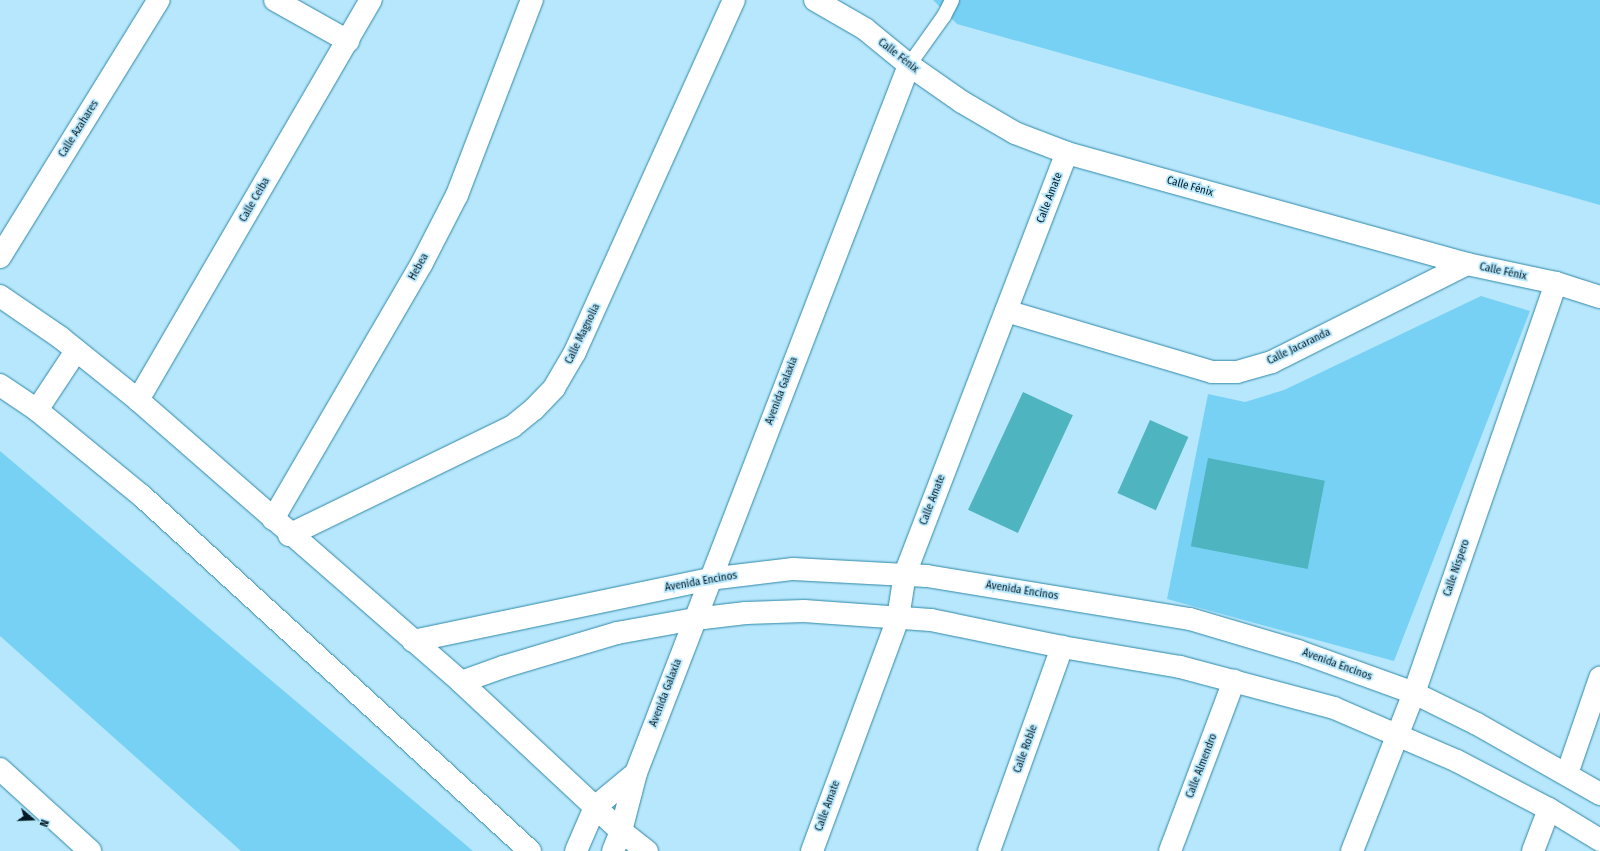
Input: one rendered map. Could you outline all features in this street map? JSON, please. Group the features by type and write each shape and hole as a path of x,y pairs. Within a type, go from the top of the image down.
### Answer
{"street":[{"name":"Calle Azahares","path":"0,257 158,0"},
{"path":"275,0 348,41"},
{"name":"Calle Ceiba","path":"138,400 371,0"},
{"name":"Hebea","path":"272,519 422,263 458,195 532,0"},
{"name":"Calle Magnolia","path":"289,535 513,426 534,409 554,388 575,352 734,0"},
{"name":"Calle Fénix","path":"815,0 865,29 909,65 962,102 1015,133 1067,153 1467,264 1556,283 1600,297"},
{"name":"Avenida Galaxia","path":"613,851 621,830 636,773 709,579 909,65"},
{"name":"Calle Amate","path":"812,851 898,618 905,574 1067,153"},
{"name":"Calle Jacaranda","path":"1006,312 1212,372 1237,372 1272,362 1467,264"},
{"name":"Calle Níspero","path":"1352,851 1414,693 1556,283"},
{"path":"0,296 76,351 138,400 289,535 461,682 621,830 647,851"},
{"path":"37,410 76,351"},
{"path":"0,385 37,410 142,496 530,851"},
{"name":"Avenida Encinos","path":"413,641 709,579 793,569 905,574 1190,619 1298,651 1414,693 1567,774 1600,794"},
{"path":"461,682 503,667 617,633 694,619 746,613 804,612 931,620 1062,647 1180,667 1334,708 1458,761 1549,809 1600,840"},
{"name":"Calle Roble","path":"989,851 1062,647"},
{"path":"1567,774 1600,678"},
{"name":"Calle Almendro","path":"1170,851 1234,681"},
{"path":"0,769 89,851"},
{"path":"576,851 595,806 636,773"},
{"path":"1533,851 1549,809"}],"lane":[{"name":"Avenida Galaxia","path":"909,65 944,16 952,0"}],"shaded area":[{"path":"933,0 1600,0 1600,205 957,24"},
{"path":"1481,296 1530,311 1394,661 1167,599 1208,394 1245,402 1284,390"},
{"path":"0,451 473,851 241,851 0,636"}],"building":[{"path":"1023,392 1073,415 1018,533 968,510"},
{"path":"1150,420 1188,437 1156,510 1117,493"},
{"path":"1208,458 1325,481 1308,569 1191,546"}]}
